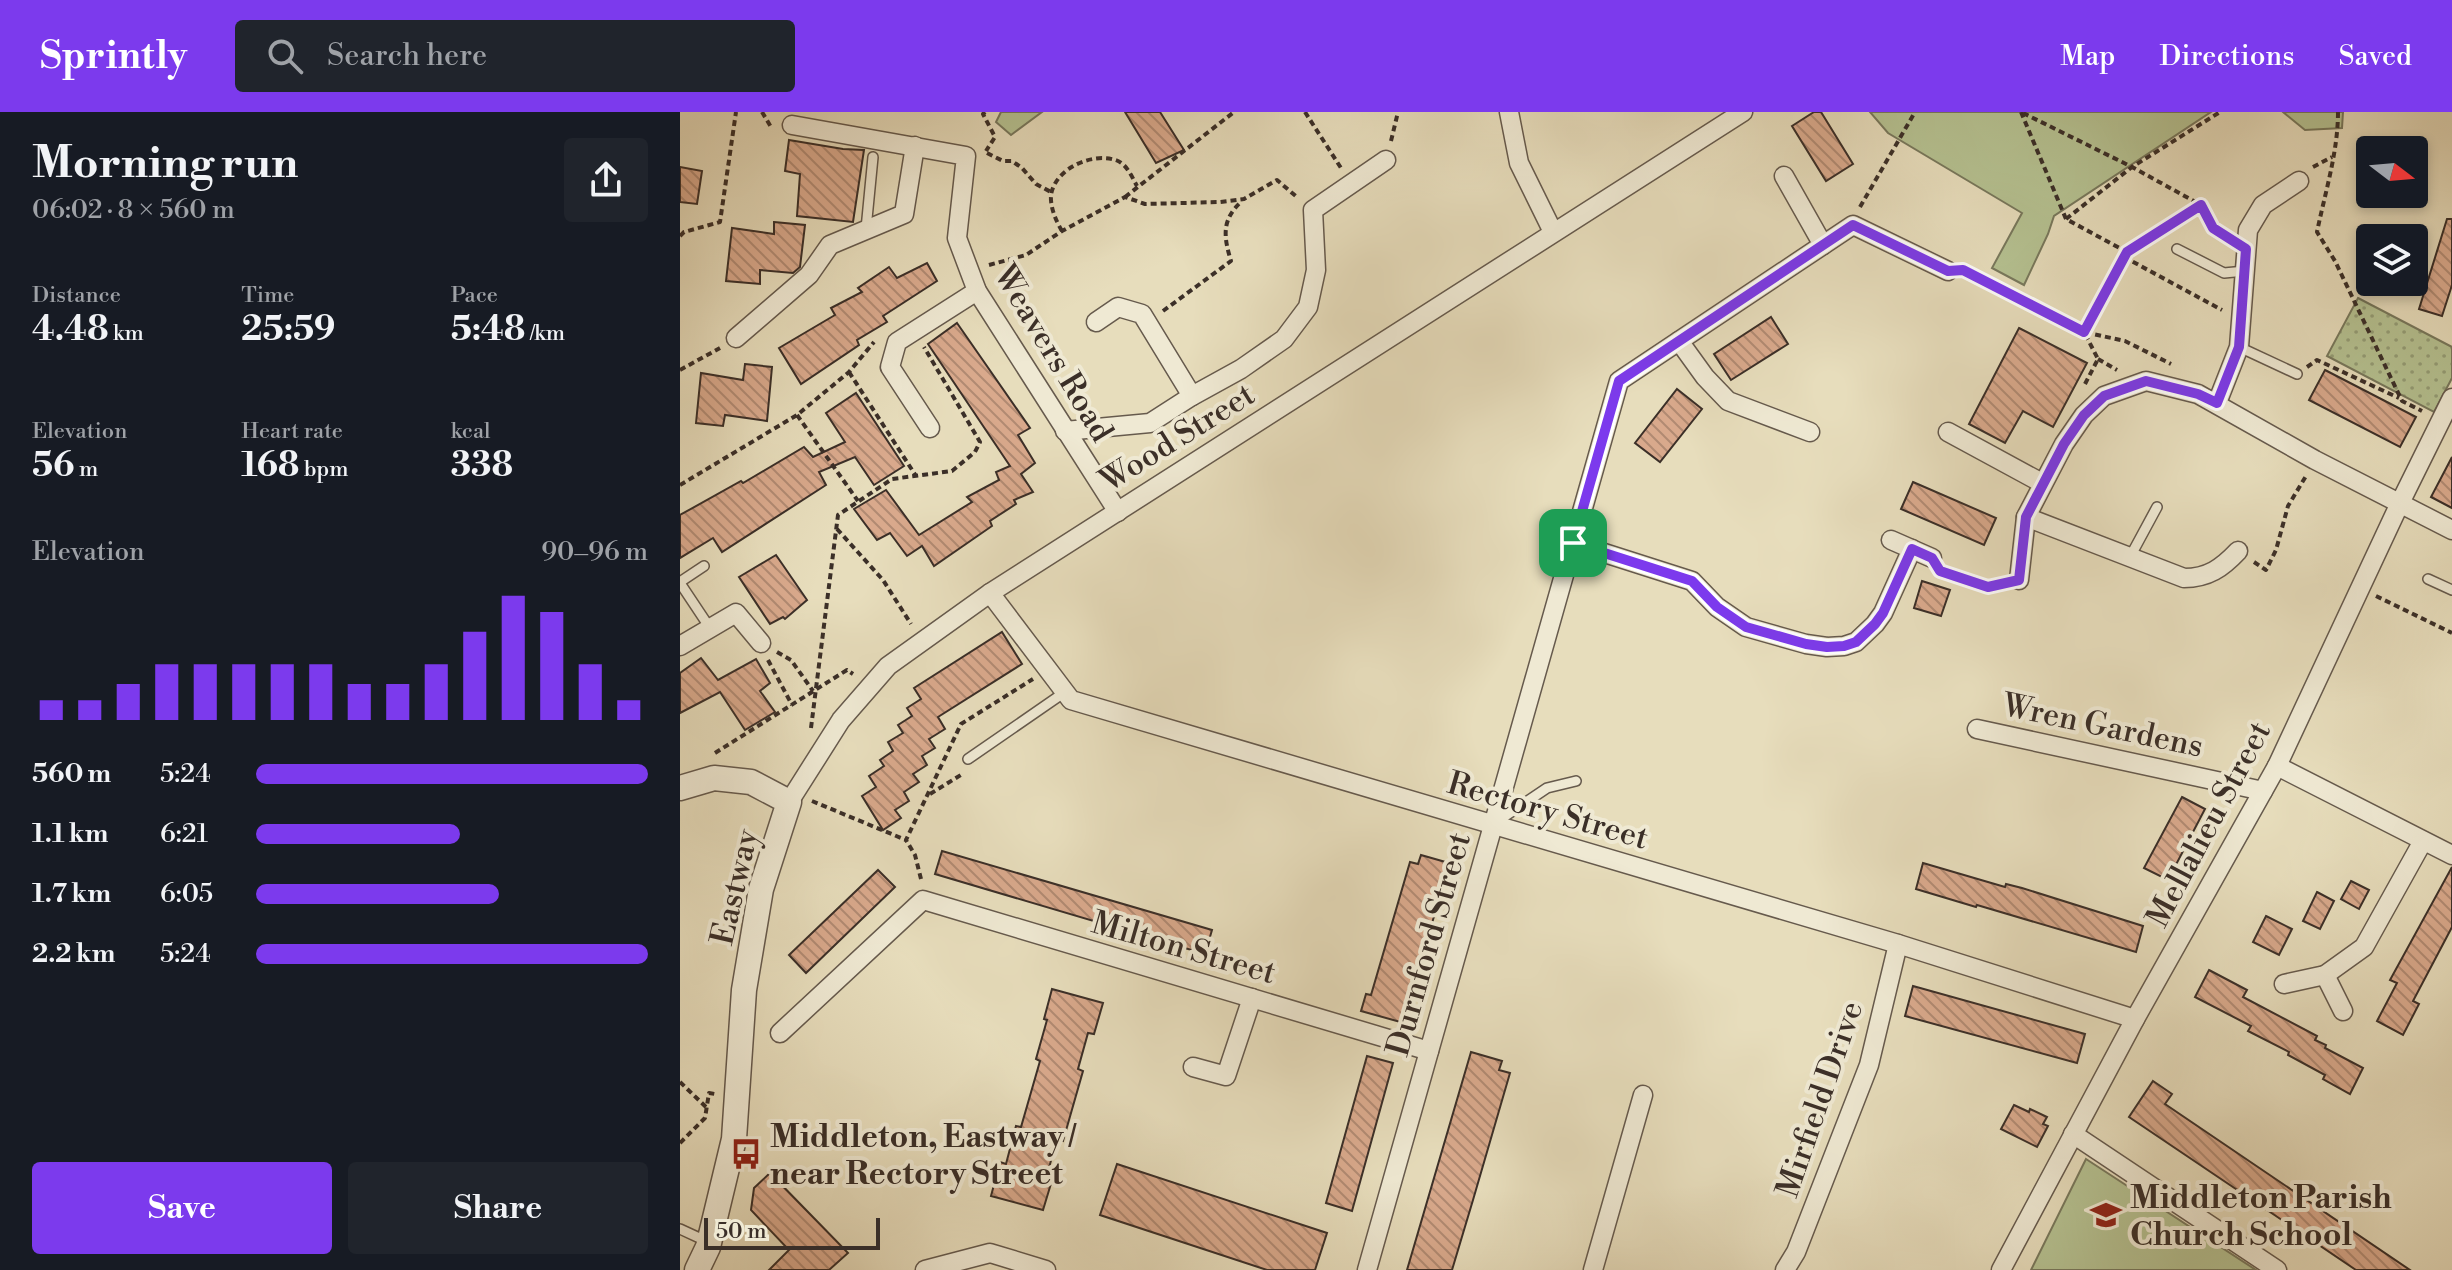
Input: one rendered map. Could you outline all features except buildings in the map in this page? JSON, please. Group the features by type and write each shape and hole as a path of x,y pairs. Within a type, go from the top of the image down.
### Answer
{"street":[{"path":"1509,112 1519,163 1553,232"},
{"name":"Wood Street","path":"792,797 841,720 888,666 990,593 1470,288 1722,117 1743,112"},
{"name":"Weavers Road","path":"792,125 966,156 957,238 977,291 1118,512"},
{"path":"736,338 809,275 830,245 904,214 915,146"},
{"path":"1065,431 1150,423 1241,369 1284,339 1308,307 1316,270 1313,210 1386,160"},
{"path":"1784,176 1823,245"},
{"path":"2217,403 2239,347 2248,230 2263,205 2299,181"},
{"path":"1853,225 1948,271"},
{"name":"Durnford Street","path":"1367,1270 1619,381 1853,225"},
{"path":"930,428 890,367 897,342 977,291"},
{"path":"1096,322 1118,307 1142,314 1192,396"},
{"path":"1679,341 1705,377 1728,401 1810,432"},
{"path":"2019,580 2026,517 2042,483 2084,415 2104,396 2146,381 2198,394 2217,403 2315,460 2452,530"},
{"name":"Mellalieu Street","path":"2001,1270 2135,1019 2277,766 2452,398"},
{"path":"1948,432 2042,483"},
{"path":"2434,433 2452,441"},
{"path":"2026,517 2173,574 2195,578 2218,569 2238,551"},
{"path":"1891,540 1932,558"},
{"path":"1573,543 1692,581 1717,607 1746,627 1827,647 1856,642 1875,624 1912,549"},
{"name":"Rectory Street","path":"990,593 1071,700 1898,944 2135,1019"},
{"path":"680,646 736,613 761,643"},
{"name":"Wren Gardens","path":"1977,729 2263,791"},
{"path":"2277,766 2452,855"},
{"path":"680,788 714,778 751,782 792,797"},
{"name":"Eastway","path":"697,1270 709,1242 734,1139 744,990 761,889 792,797"},
{"path":"2284,984 2325,975 2364,947 2423,841"},
{"name":"Milton Street","path":"780,1033 923,900 1429,1051"},
{"name":"Mirfield Drive","path":"1785,1270 1796,1252 1869,1065 1898,944"},
{"path":"2325,975 2343,1011"},
{"path":"1193,1067 1226,1076 1252,998"},
{"path":"1593,1270 1643,1095"},
{"path":"2073,1134 2277,1270"},
{"path":"925,1270 990,1253 1046,1270"}],"lane":[{"path":"866,229 873,157"},
{"path":"2177,249 2224,273 2245,271"},
{"path":"2239,347 2297,374"},
{"path":"2130,557 2157,507"},
{"path":"704,566 680,582 710,628"},
{"path":"2428,579 2452,590"},
{"path":"968,759 1065,692"},
{"path":"1492,825 1547,788 1576,781"},
{"path":"680,1229 709,1242"}],"path":[{"path":"680,236 684,232 720,222 736,112"},
{"path":"762,112 772,128"},
{"path":"985,112 983,114 995,137 984,152 1003,161 1012,161 1036,184 1051,192"},
{"path":"1125,197 1234,112"},
{"path":"1305,112 1351,184"},
{"path":"1386,160 1398,112"},
{"path":"1853,225 1915,112"},
{"path":"2021,112 2201,205 2213,228 2246,249"},
{"path":"2021,112 2066,219 2242,320"},
{"path":"2066,219 2132,167 2220,112"},
{"path":"2338,112 2317,232 2335,261 2402,399"},
{"path":"1062,231 1053,210 1051,192 1077,163 1092,159 1118,161 1137,186"},
{"path":"1147,322 1231,261 1226,247 1227,222 1229,213 1244,199"},
{"path":"2084,332 2125,255 2201,205"},
{"path":"1948,271 1963,270 2084,332 2125,341 2193,375 2198,394"},
{"path":"824,747 810,736 838,515 892,479 952,471 975,452 980,442 921,343 918,329"},
{"path":"2084,332 2098,359 2077,400 2084,415"},
{"path":"680,370 736,338"},
{"path":"2297,374 2317,360 2424,412"},
{"path":"849,372 916,476"},
{"path":"797,415 858,502"},
{"path":"2254,562 2266,570 2276,550 2288,506 2315,460"},
{"path":"837,529 883,580 923,641"},
{"path":"1932,558 1940,571 1988,587 2019,580"},
{"path":"2360,587 2452,633"},
{"path":"761,643 791,660 814,690"},
{"path":"761,643 792,705"},
{"path":"714,778 707,758 847,670 870,686"},
{"path":"928,795 970,769 968,759"},
{"path":"792,797 906,840"},
{"path":"680,1082 707,1108 705,1118 680,1143"}],"green space":[{"path":"1001,112 1042,112 1011,135 996,122"},
{"path":"1870,112 2211,112 2054,216 2024,285 1992,268 2022,213 1888,133"},
{"path":"2283,112 2343,112 2342,128 2305,130"},
{"path":"2358,298 2452,347 2452,378 2434,412 2327,356"},
{"name":"Middleton Parish Church School","path":"2086,1159 2256,1270 2031,1270"}],"place":[{"name":"Middleton, Eastway / near Rectory Street","path":"746,1154"},
{"name":"Middleton Parish Church School","path":"2106,1215"}],"route":[{"path":"2201,205 2213,228 2246,249 2239,347 2217,403 2198,394 2146,381 2104,396 2084,415 2064,444 2026,517 2019,580 1988,587 1940,571 1932,558 1912,549 1875,624 1856,642 1827,647 1746,627 1728,617 1692,581 1573,543 1619,381 1853,225 1948,271 1963,270 2084,332 2127,252 2201,205"}]}
